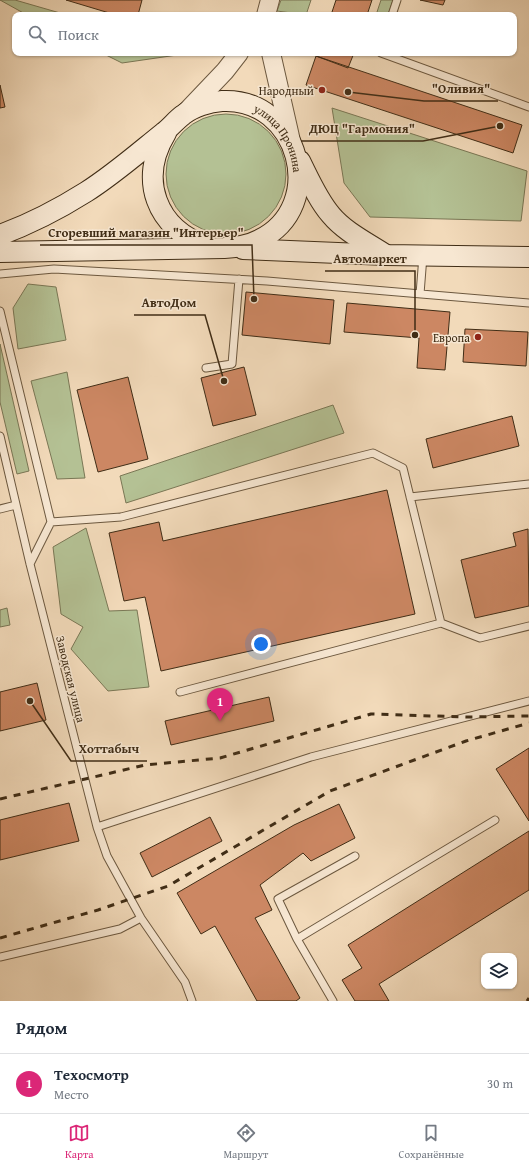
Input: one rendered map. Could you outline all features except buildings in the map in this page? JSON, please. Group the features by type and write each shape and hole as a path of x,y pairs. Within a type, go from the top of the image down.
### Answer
{"main road":[{"name":"улица Пронина","path":"0,235 26,226 87,191 167,131 184,114 202,105 223,101 244,103 263,111 279,124 294,147 299,175 296,196 291,210 272,232 260,240 247,245 224,248 0,252"},
{"path":"167,131 159,143 154,157 153,186 157,200 172,225 183,235 210,247 423,255 529,255"},
{"path":"294,147 311,183 331,215 351,232 386,254"}],"street":[{"path":"267,12 270,0"},
{"path":"184,114 225,71 237,56"},
{"path":"272,56 294,147"}],"lane":[{"path":"393,12 397,0"},
{"path":"389,56 529,107"},
{"path":"420,294 423,255"},
{"path":"0,274 54,269 239,279 529,303"},
{"path":"206,368 232,364 239,279"},
{"path":"0,311 51,522 30,564"},
{"name":"Заводская улица","path":"0,436 30,564 97,827 107,856 141,918 185,982 192,1001"},
{"path":"51,522 121,517 373,453 403,468 441,623"},
{"path":"410,497 529,484"},
{"path":"0,509 16,505"},
{"path":"180,692 441,623 480,638 529,626"},
{"path":"97,827 311,757 529,701"},
{"path":"297,939 495,820"},
{"path":"333,1001 297,939 278,899 355,856"},
{"path":"0,957 120,929 141,918"}],"green space":[{"path":"0,0 15,0 57,12 22,12"},
{"path":"281,0 311,0 307,12 277,11"},
{"path":"381,0 393,0 389,12 377,12"},
{"path":"108,56 170,56 122,63"},
{"path":"332,108 527,171 521,221 370,217 344,183"},
{"path":"226,114 238,115 249,119 259,124 268,132 276,141 281,151 285,162 285,186 281,197 276,207 268,216 259,224 249,229 238,233 226,234 214,233 203,229 193,224 184,216 176,207 171,197 167,186 166,174 167,162 171,151 176,141 184,132 193,124 203,119 214,115"},
{"path":"28,284 56,287 66,340 18,349 13,308"},
{"path":"0,344 29,471 17,474 0,402"},
{"path":"67,372 85,478 57,479 31,381"},
{"path":"333,405 344,433 126,503 120,476"},
{"path":"86,528 109,611 137,610 149,687 108,691 71,649 83,627 61,614 53,547"},
{"path":"7,608 10,625 0,627 0,610"}],"railway":[{"path":"0,799 145,765 220,758 371,714 466,717 529,716"},
{"path":"0,938 98,910 168,886 330,791 466,741 529,723"}],"place":[{"name":"Народный","path":"322,90"},
{"name":"\"Оливия\"","path":"348,92"},
{"name":"ДЮЦ \"Гармония\"","path":"500,126"},
{"name":"Сгоревший магазин \"Интерьер\"","path":"254,299"},
{"name":"Автомаркет","path":"415,335"},
{"name":"Европа","path":"478,337"},
{"name":"АвтоДом","path":"224,381"},
{"name":"Хоттабыч","path":"30,701"},
{"name":"Техосмотр","path":"220,721"}]}
